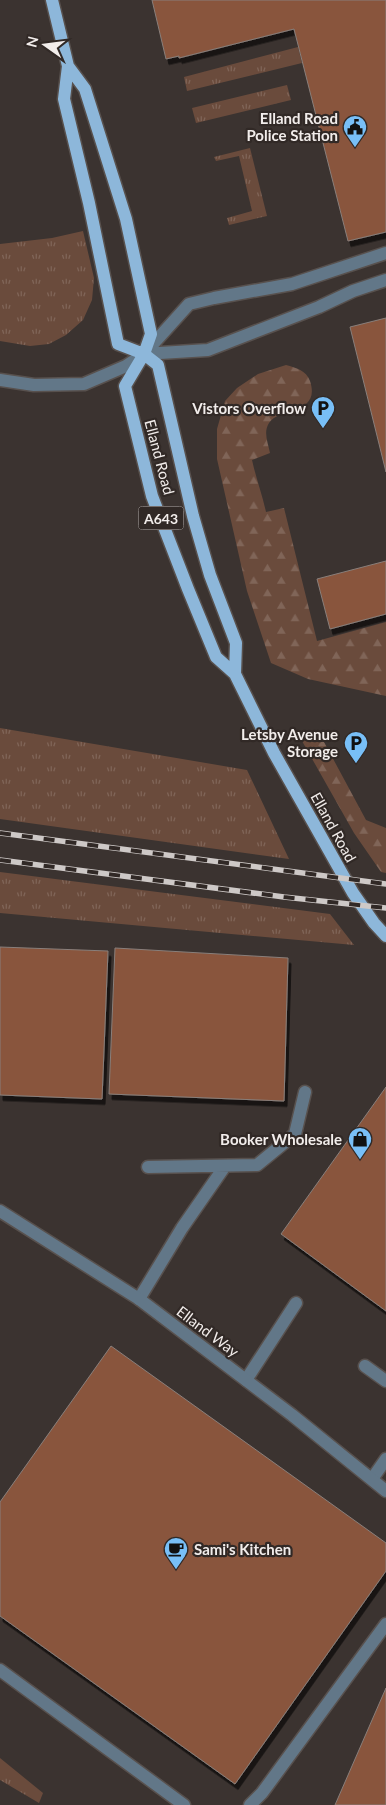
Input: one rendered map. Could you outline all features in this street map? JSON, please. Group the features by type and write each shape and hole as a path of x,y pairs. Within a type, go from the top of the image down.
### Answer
{"main road":[{"name":"Elland Road","path":"52,0 68,66 64,99 89,203 118,344 144,354 158,365 200,541 210,576 236,643 235,674"},
{"name":"Elland Road","path":"68,66 85,89 126,219 150,334 144,354 125,386 152,496 216,657 235,674 274,753 353,893 374,923 386,936"}],"street":[{"path":"0,380 34,385 84,384 126,366 144,354 190,304 292,284 386,253"},
{"path":"144,354 208,350 319,307 352,291 386,280"},
{"path":"148,1167 257,1165 295,1134 305,1092"},
{"path":"139,1299 182,1228 224,1166"},
{"name":"Elland Way","path":"0,1211 139,1299 246,1380 386,1491"},
{"path":"246,1380 296,1302"},
{"path":"365,1366 386,1381"},
{"path":"372,1480 386,1459"},
{"path":"250,1805 262,1793 386,1624"},
{"path":"0,1670 184,1805"}],"green space":[{"path":"298,47 302,63 187,91 184,77"},
{"path":"287,85 291,100 196,123 192,108"},
{"path":"250,148 267,216 229,225 227,218 252,211 239,156 216,161 214,157"},
{"path":"83,231 94,278 92,300 83,320 66,335 49,344 30,346 0,341 0,244 52,238"},
{"path":"286,365 306,374 310,381 312,392 310,400 305,405 274,418 269,423 266,434 270,453 252,460 266,512 284,508 317,641 386,622 386,696 308,679 271,663 247,591 217,459 217,429 225,401 237,388 258,374"},
{"path":"0,728 247,770 289,859 0,819"},
{"path":"302,741 324,742 366,820 386,828 386,873 381,872 354,833"},
{"path":"0,872 330,914 354,945 0,913"},
{"path":"0,1758 43,1793 39,1803 0,1780"}],"building":[{"name":"Elland Road Police Station","path":"152,0 386,0 386,232 348,241 294,29 179,58 179,56 166,59"},
{"path":"386,318 386,472 350,327"},
{"path":"386,561 386,614 330,629 317,579"},
{"path":"0,947 108,951 102,1099 0,1095"},
{"path":"115,948 288,958 284,1101 109,1094"},
{"name":"Booker Wholesale","path":"386,1087 386,1311 281,1234"},
{"path":"111,1346 386,1543 386,1571 235,1784 0,1616 0,1502"},
{"path":"386,1688 386,1805 335,1805"}],"railway":[{"path":"0,833 386,884"},
{"path":"0,860 284,897 386,908"}],"place":[{"name":"Elland Road Police Station","path":"355,148"},
{"name":"Vistors Overflow","path":"323,429"},
{"name":"Letsby Avenue Storage","path":"356,764"},
{"name":"Booker Wholesale","path":"360,1160"},
{"name":"Sami's Kitchen","path":"176,1570"}]}
